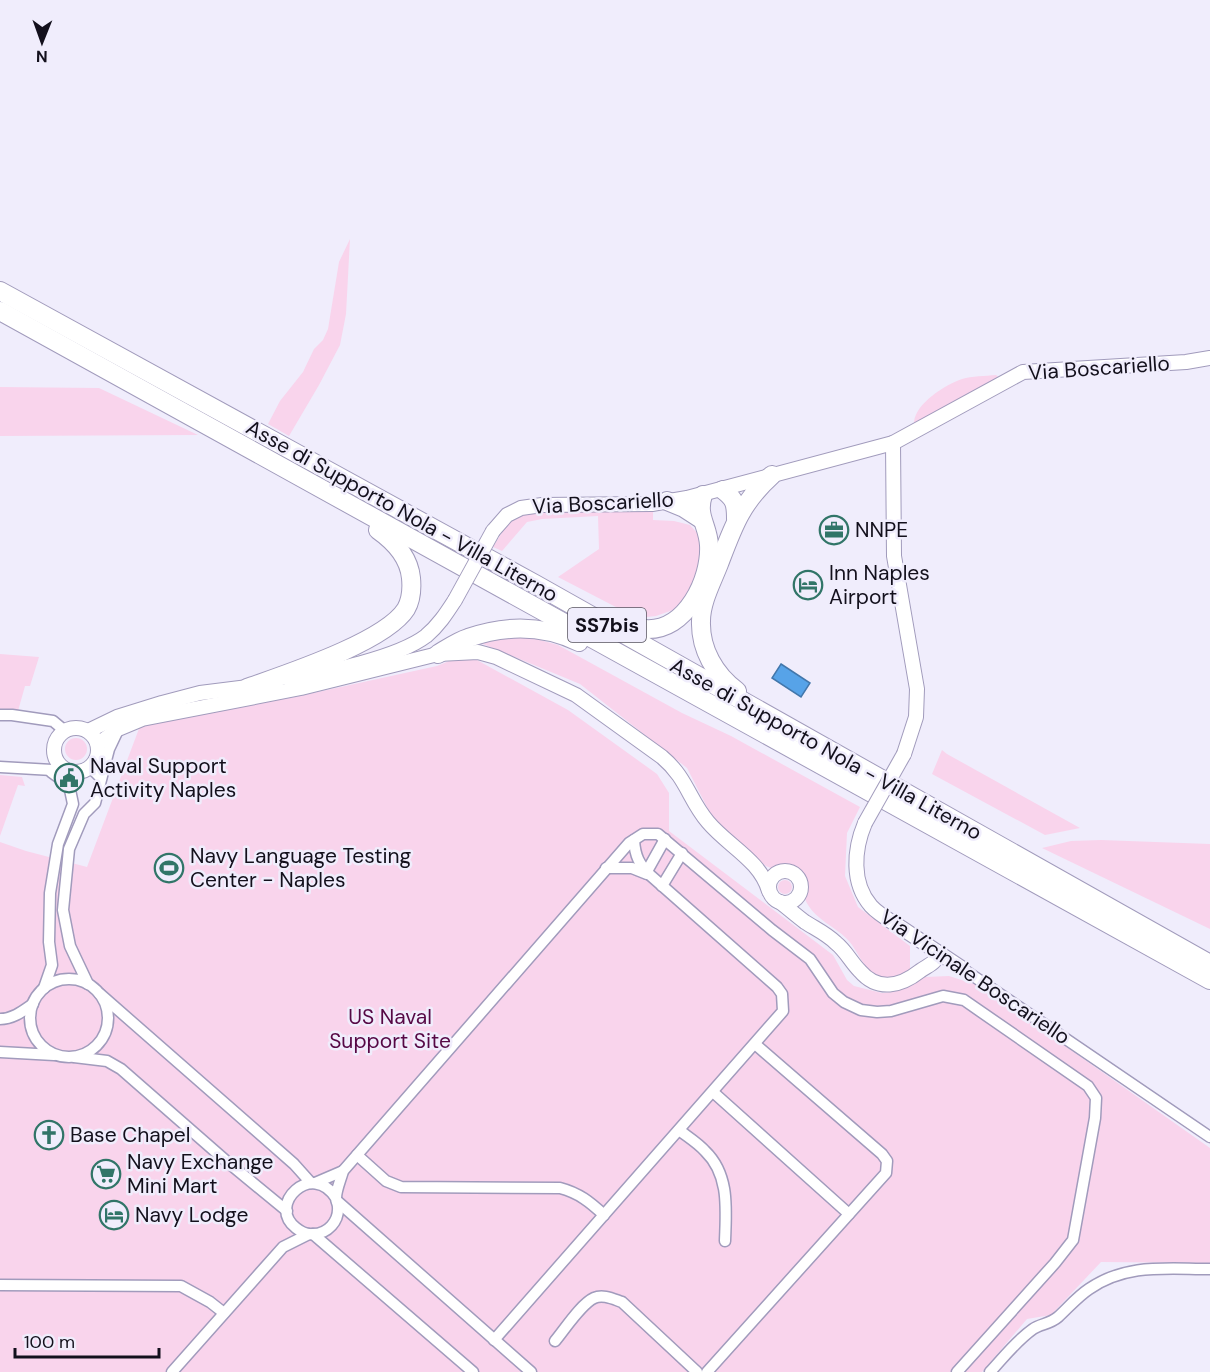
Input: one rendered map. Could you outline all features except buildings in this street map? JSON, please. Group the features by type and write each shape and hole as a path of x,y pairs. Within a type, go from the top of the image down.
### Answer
{"highway":[{"name":"Asse di Supporto Nola - Villa Literno","path":"0,291 535,584 787,728 1210,964"},
{"name":"Asse di Supporto Nola - Villa Literno","path":"0,311 1210,981"},
{"path":"772,475 755,491 736,519 705,602 701,620 704,649 715,670 731,687 787,728"},
{"path":"247,688 298,669 380,633 400,616 409,602 412,581 410,568 391,539 313,485"},
{"path":"723,490 733,497 736,505 736,519"},
{"path":"535,584 630,625 646,629 673,622 694,602 708,558 707,534 699,506 703,495"},
{"path":"667,501 701,519"},
{"path":"438,654 466,638 505,628 541,629 567,636 671,682"}],"street":[{"name":"Via Boscariello","path":"88,731 117,717 200,693 247,688 324,673 399,650 426,635 441,622 493,531 507,515 521,508 667,501 723,490 893,443 1023,372 1186,362 1210,358"},
{"name":"Via Vicinale Boscariello","path":"893,443 893,550 917,689 916,717 903,754 858,841 857,873 866,897 879,912 1210,1137"},
{"path":"98,744 118,729 142,719 301,688 438,654 478,652 496,657 576,695 622,726 675,768 705,819 758,867 769,891 776,900 837,943 868,979 886,986 913,978 934,963 938,957 937,952"},
{"path":"0,715 53,721 65,731"},
{"path":"0,767 79,772 90,767 97,759 98,744 88,731 75,728 65,731 58,737 54,750 59,764 70,771"},
{"path":"88,984 70,946 63,910 69,849 84,814 95,803 109,749 118,729"},
{"path":"90,767 101,778"},
{"path":"0,1019 7,1019 33,1004 44,989 52,965 49,942 50,893 58,844 73,804 69,785 51,771"},
{"path":"172,1372 283,1247 311,1234 321,1233 333,1224 339,1209 337,1200 344,1171 606,868 634,840 651,832 665,839 772,930 810,959 833,993 844,1002 861,1010 877,1012 891,1011 943,996 964,1000 1088,1086 1096,1098 1095,1118 1073,1240 957,1372"},
{"path":"648,873 665,839"},
{"path":"494,1340 783,1011 782,994 777,987 648,873 634,853 634,840"},
{"path":"662,886 682,853"},
{"path":"606,868 632,868 648,873"},
{"path":"769,891 770,880 777,873 787,871 796,875 800,884 799,894 791,902 780,902"},
{"path":"920,972 963,969"},
{"path":"44,989 54,982 65,979 88,984 313,1183 327,1188 337,1200 531,1372"},
{"path":"74,1057 96,1047 103,1038 108,1015 100,994"},
{"path":"33,1004 30,1016 34,1034 45,1049 56,1055"},
{"path":"706,1372 886,1173 887,1161 882,1154 755,1044"},
{"path":"0,1053 56,1055 107,1061 121,1069 288,1215 297,1230 311,1234 473,1372"},
{"path":"713,1092 849,1214"},
{"path":"679,1130 705,1150 720,1173 726,1201 725,1241"},
{"path":"357,1155 386,1181 400,1187 560,1188 574,1191 604,1215"},
{"path":"283,1247 291,1195 303,1185 344,1171"},
{"path":"990,1372 1017,1341 1035,1327 1057,1318 1088,1290 1117,1274 1135,1269 1210,1269"},
{"path":"0,1285 181,1286 210,1302 224,1313"},
{"path":"555,1341 585,1305 595,1297 607,1296 622,1302 697,1372"}],"green space":[{"path":"350,239 346,314 340,345 289,436 268,424 280,401 303,372 314,349 323,340 328,329 339,262"},
{"path":"996,375 1000,378 920,424 914,422 920,408 932,396 948,386 966,378"},
{"path":"0,387 99,388 198,435 0,436"},
{"path":"540,510 653,510 653,520 674,521 690,525 699,535 703,555 686,597 673,610 656,616 637,618 558,577 599,549 598,516 527,522 502,551 493,547 511,521"},
{"path":"507,637 533,638 558,645 860,807 847,833 845,876 858,907 910,946 910,971 887,977 879,976 868,969 846,938 821,919 808,905 804,882 792,866 783,865 773,869 766,866 726,833 710,813 687,768 580,684 483,644 463,645"},
{"path":"0,654 39,657 30,686 25,686 18,711 0,710"},
{"name":"US Naval Support Site","path":"466,654 568,710 657,774 669,793 669,831 833,955 847,980 854,986 882,993 893,992 925,977 949,976 980,986 1210,1148 1210,1263 1101,1262 1051,1315 1027,1319 982,1372 0,1372 0,842 87,867 140,726 218,708 290,698 437,666"},
{"path":"76,738 84,741 87,749 84,757 76,760 68,757 65,749 68,741"},
{"path":"942,750 1080,828 1045,835 932,774"},
{"path":"0,775 22,777 25,786 18,785 0,836"},
{"path":"1071,841 1210,844 1210,929 1042,848"},
{"path":"785,880 790,882 792,887 790,892 785,894 780,892 778,887 780,882"}],"water":[{"path":"781,664 810,683 801,697 772,678"}],"place":[{"name":"NNPE","path":"834,530"},
{"name":"Inn Naples Airport","path":"808,585"},
{"name":"Naval Support Activity Naples","path":"69,778"},
{"name":"Navy Language Testing Center - Naples","path":"169,868"},
{"name":"Base Chapel","path":"49,1135"},
{"name":"Navy Exchange Mini Mart","path":"106,1174"},
{"name":"Navy Lodge","path":"114,1215"}]}
